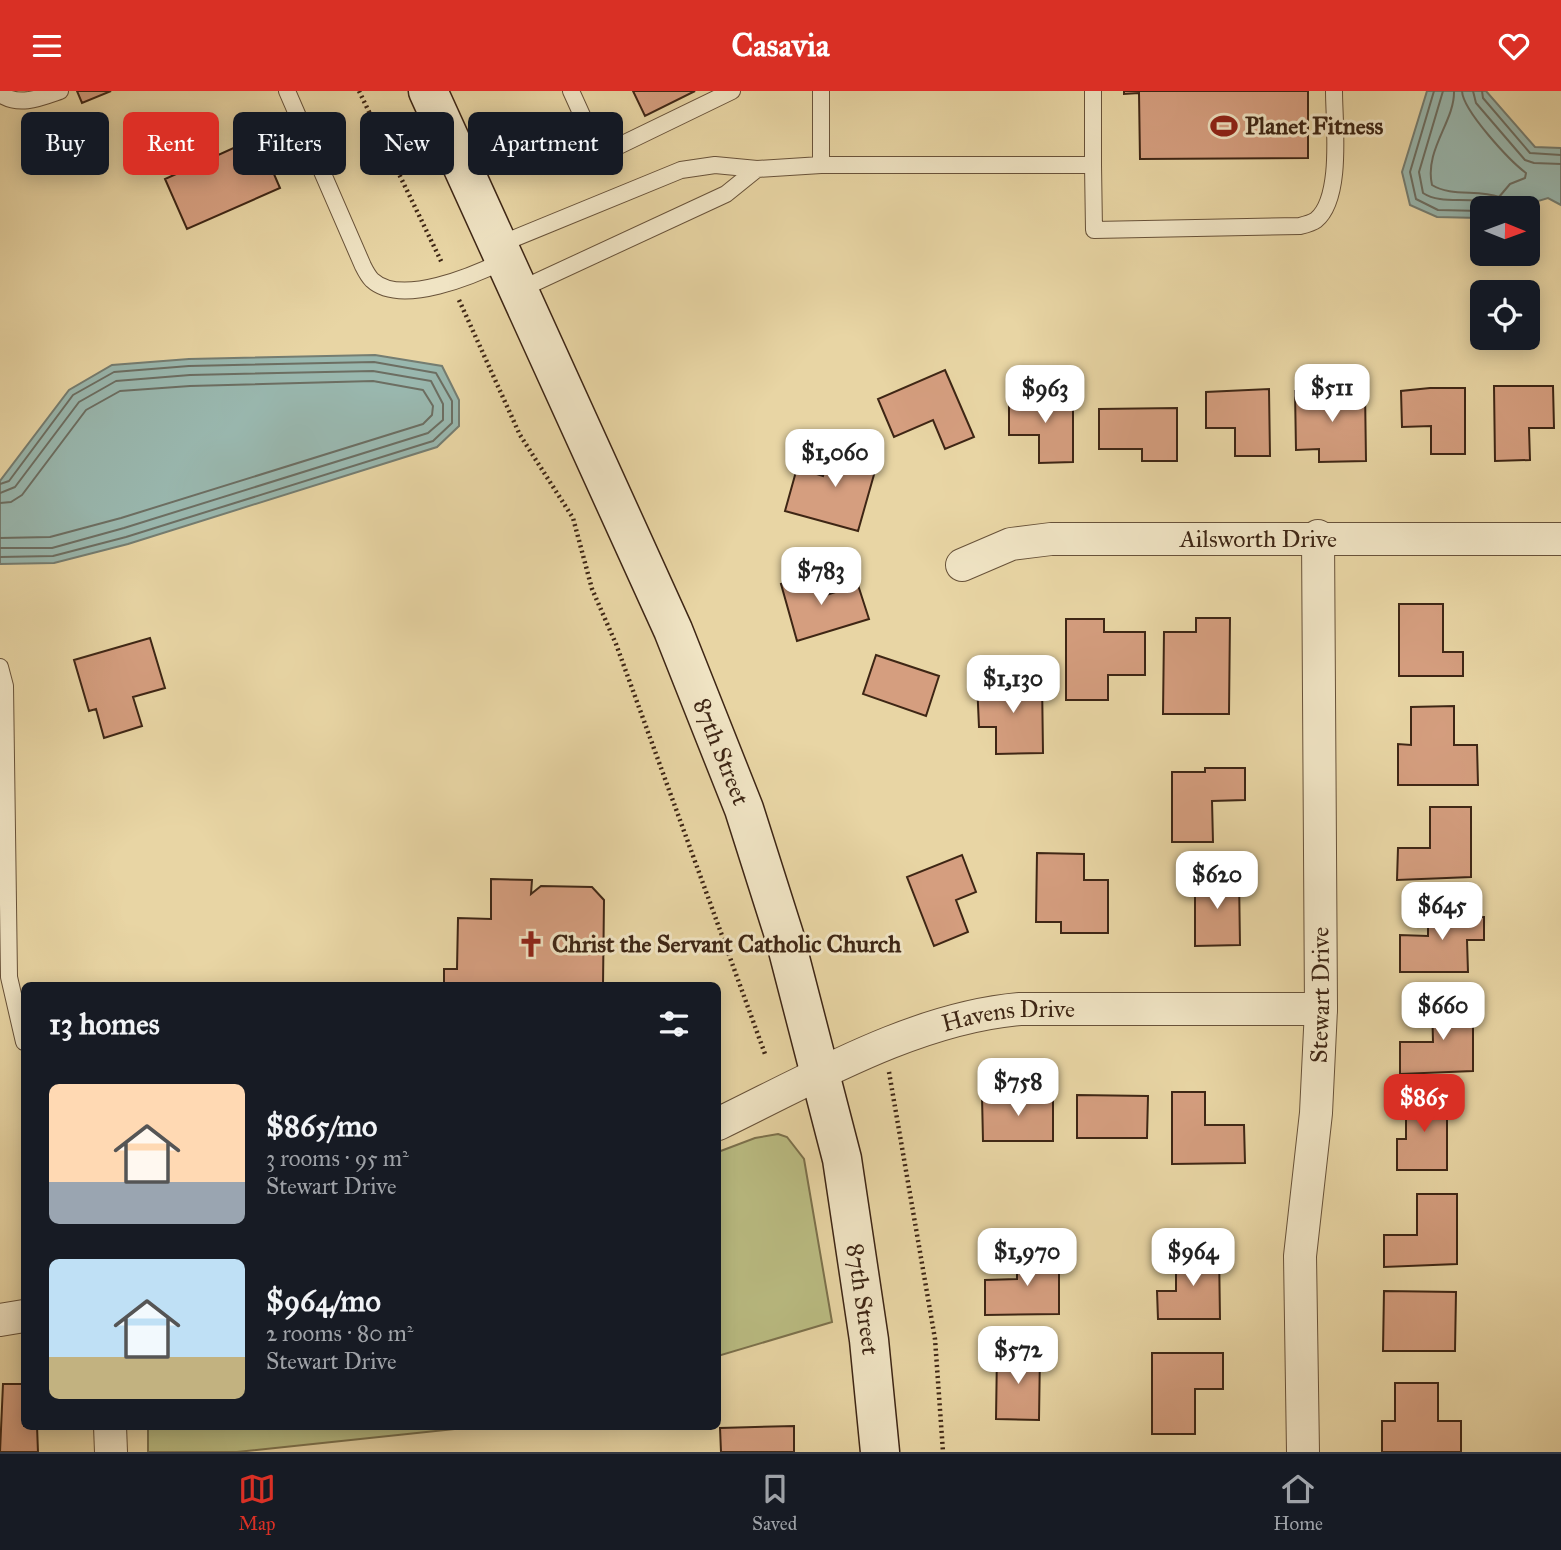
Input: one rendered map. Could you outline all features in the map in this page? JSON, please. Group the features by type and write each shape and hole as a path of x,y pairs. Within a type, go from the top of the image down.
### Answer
{"main road":[{"name":"87th Street","path":"438,100 507,265 673,630 744,809 784,935 842,1159 869,1341 880,1452"}],"street":[{"name":"Ailsworth Drive","path":"962,565 1011,544 1051,539 1318,536 1561,539"},
{"name":"Stewart Drive","path":"1303,1452 1300,1256 1316,1113 1321,1009 1318,536"},
{"name":"Havens Drive","path":"721,1123 821,1075 953,1020 996,1011 1321,1009"},
{"path":"0,1320 21,1317"},
{"path":"110,1430 111,1452"}],"lane":[{"path":"0,94 7,99 24,101 60,91"},
{"path":"287,91 363,266 372,280 387,288 406,290 469,278 726,194 757,169"},
{"path":"571,91 600,155 732,91"},
{"path":"821,91 821,165"},
{"path":"1093,91 1094,230 1300,226 1316,220 1328,203 1334,179 1334,91"},
{"path":"507,265 681,170 715,165 757,169 821,165 1093,165"},
{"path":"0,667 5,686 9,977 21,1029"}],"path":[{"path":"359,91 451,282 520,435 573,518 592,589 616,644 765,1055"},
{"path":"889,1071 935,1339 943,1452"}],"green space":[{"path":"778,1134 787,1137 804,1159 832,1322 721,1355 721,1151 755,1138"},
{"path":"148,1430 445,1430 237,1452 148,1452"}],"water":[{"path":"1427,91 1486,91 1535,147 1561,148 1561,205 1548,198 1540,200 1540,196 1470,196 1470,218 1437,217 1410,205 1402,172"},
{"path":"375,355 442,366 459,400 459,426 437,447 128,544 54,563 0,564 0,481 69,390 112,365 189,359"}],"building":[{"path":"77,91 111,91 82,103"},
{"path":"633,91 695,91 645,116"},
{"name":"Planet Fitness","path":"1124,91 1308,91 1308,158 1140,159 1139,93 1124,94"},
{"path":"233,148 233,175 274,175 280,188 187,229 165,179 174,175 219,175 219,155"},
{"path":"945,370 974,437 945,449 933,420 894,437 878,399"},
{"path":"1494,386 1553,386 1554,428 1529,428 1530,460 1495,461"},
{"path":"1465,388 1465,454 1431,454 1431,426 1402,427 1401,391"},
{"path":"1269,389 1270,456 1235,456 1235,428 1206,428 1206,392"},
{"path":"1365,390 1366,461 1319,462 1319,449 1296,450 1295,391"},
{"path":"1073,396 1073,462 1039,463 1039,435 1009,435 1009,399"},
{"path":"1177,408 1177,461 1142,461 1142,449 1099,449 1099,409"},
{"path":"832,444 879,457 858,531 785,511 797,468 823,476"},
{"path":"819,573 826,595 858,585 869,619 797,641 781,584"},
{"path":"1399,604 1443,604 1443,652 1463,652 1463,676 1399,676"},
{"path":"1196,618 1230,618 1229,714 1163,714 1164,632 1196,632"},
{"path":"1066,619 1104,619 1104,632 1145,632 1145,675 1108,675 1108,700 1066,700"},
{"path":"150,638 165,688 133,697 142,726 104,738 96,709 89,711 74,660"},
{"path":"876,655 939,676 926,716 863,694"},
{"path":"1042,680 1043,753 996,754 996,727 979,727 977,682"},
{"path":"1454,706 1454,745 1477,745 1478,785 1398,785 1398,744 1411,745 1411,707"},
{"path":"1205,768 1245,768 1245,800 1212,801 1213,842 1172,842 1172,772 1205,772"},
{"path":"1430,807 1471,807 1471,877 1397,880 1398,848 1430,848"},
{"path":"1037,853 1084,854 1084,880 1108,880 1108,933 1061,933 1061,922 1036,922"},
{"path":"962,855 976,892 956,900 968,932 934,946 907,877"},
{"path":"1195,877 1239,877 1240,945 1195,946"},
{"name":"Christ the Servant Catholic Church","path":"491,879 532,880 531,894 541,886 592,887 604,900 603,982 444,982 444,969 457,969 458,918 491,919"},
{"path":"1428,906 1466,906 1465,917 1484,917 1484,940 1467,940 1468,972 1400,972 1400,935 1428,936"},
{"path":"1432,1001 1473,1001 1473,1071 1400,1074 1400,1042 1433,1042"},
{"path":"1172,1092 1205,1092 1205,1125 1244,1125 1245,1163 1172,1164"},
{"path":"1077,1095 1148,1096 1147,1138 1077,1138"},
{"path":"1406,1095 1447,1095 1447,1170 1397,1170 1397,1139 1406,1139"},
{"path":"982,1096 1053,1096 1053,1141 983,1141"},
{"path":"1417,1194 1457,1194 1457,1264 1384,1267 1384,1235 1417,1235"},
{"path":"1219,1250 1220,1319 1158,1319 1157,1291 1176,1291 1176,1251"},
{"path":"1059,1254 1059,1314 985,1315 985,1280 1017,1279 1017,1255"},
{"path":"1384,1291 1456,1292 1455,1351 1383,1351"},
{"path":"997,1352 1040,1352 1039,1420 996,1419"},
{"path":"1152,1353 1223,1353 1223,1389 1195,1389 1195,1434 1152,1434"},
{"path":"1395,1383 1438,1383 1438,1421 1461,1421 1461,1452 1382,1452 1382,1421 1395,1421"},
{"path":"3,1384 21,1384 21,1430 37,1430 38,1452 0,1452"},
{"path":"794,1426 794,1452 721,1452 721,1428"}],"place":[{"name":"Planet Fitness","path":"1224,126"},
{"name":"Christ the Servant Catholic Church","path":"531,944"}]}
